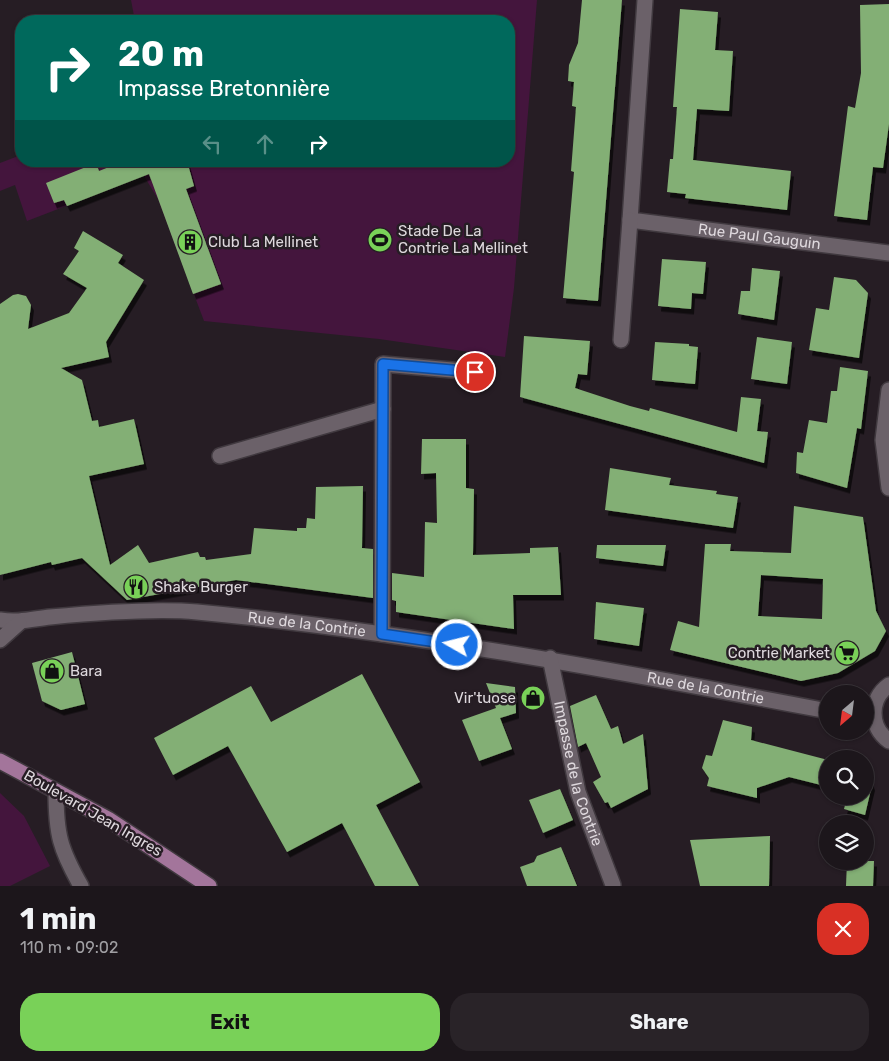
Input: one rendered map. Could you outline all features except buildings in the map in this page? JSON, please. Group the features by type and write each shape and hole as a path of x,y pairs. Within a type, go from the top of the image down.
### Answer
{"main road":[{"name":"Boulevard Jean Ingres","path":"0,761 108,819 209,886"}],"street":[{"path":"621,340 644,0"},
{"name":"Rue Paul Gauguin","path":"630,220 889,252"},
{"path":"382,634 383,364 475,372"},
{"path":"889,390 882,440 889,488"},
{"path":"220,456 383,409"},
{"name":"Rue de la Contrie","path":"18,623 49,617 184,610 382,634 550,658 819,709"},
{"path":"0,620 18,623"},
{"path":"0,640 18,623"},
{"name":"Impasse de la Contrie","path":"550,658 578,792 613,885"},
{"path":"874,705 878,696 889,685"},
{"path":"874,724 889,741"},
{"path":"56,792 56,823 64,855 81,886"}],"shaded area":[{"path":"131,0 537,0 514,288 505,357 379,339 204,321 158,199 144,176 27,221 15,185 0,191 0,163 15,157 15,167 515,167 515,15 134,15"},
{"path":"0,793 24,816 50,866 10,886 0,886"}],"place":[{"name":"Stade De La Contrie La Mellinet","path":"380,240"},
{"name":"Club La Mellinet","path":"190,242"},
{"name":"Shake Burger","path":"136,587"},
{"name":"Contrie Market","path":"847,653"},
{"name":"Bara","path":"52,671"},
{"name":"Vir'tuose","path":"533,698"}],"route":[{"path":"457,645 382,634 383,364 475,372"}]}
